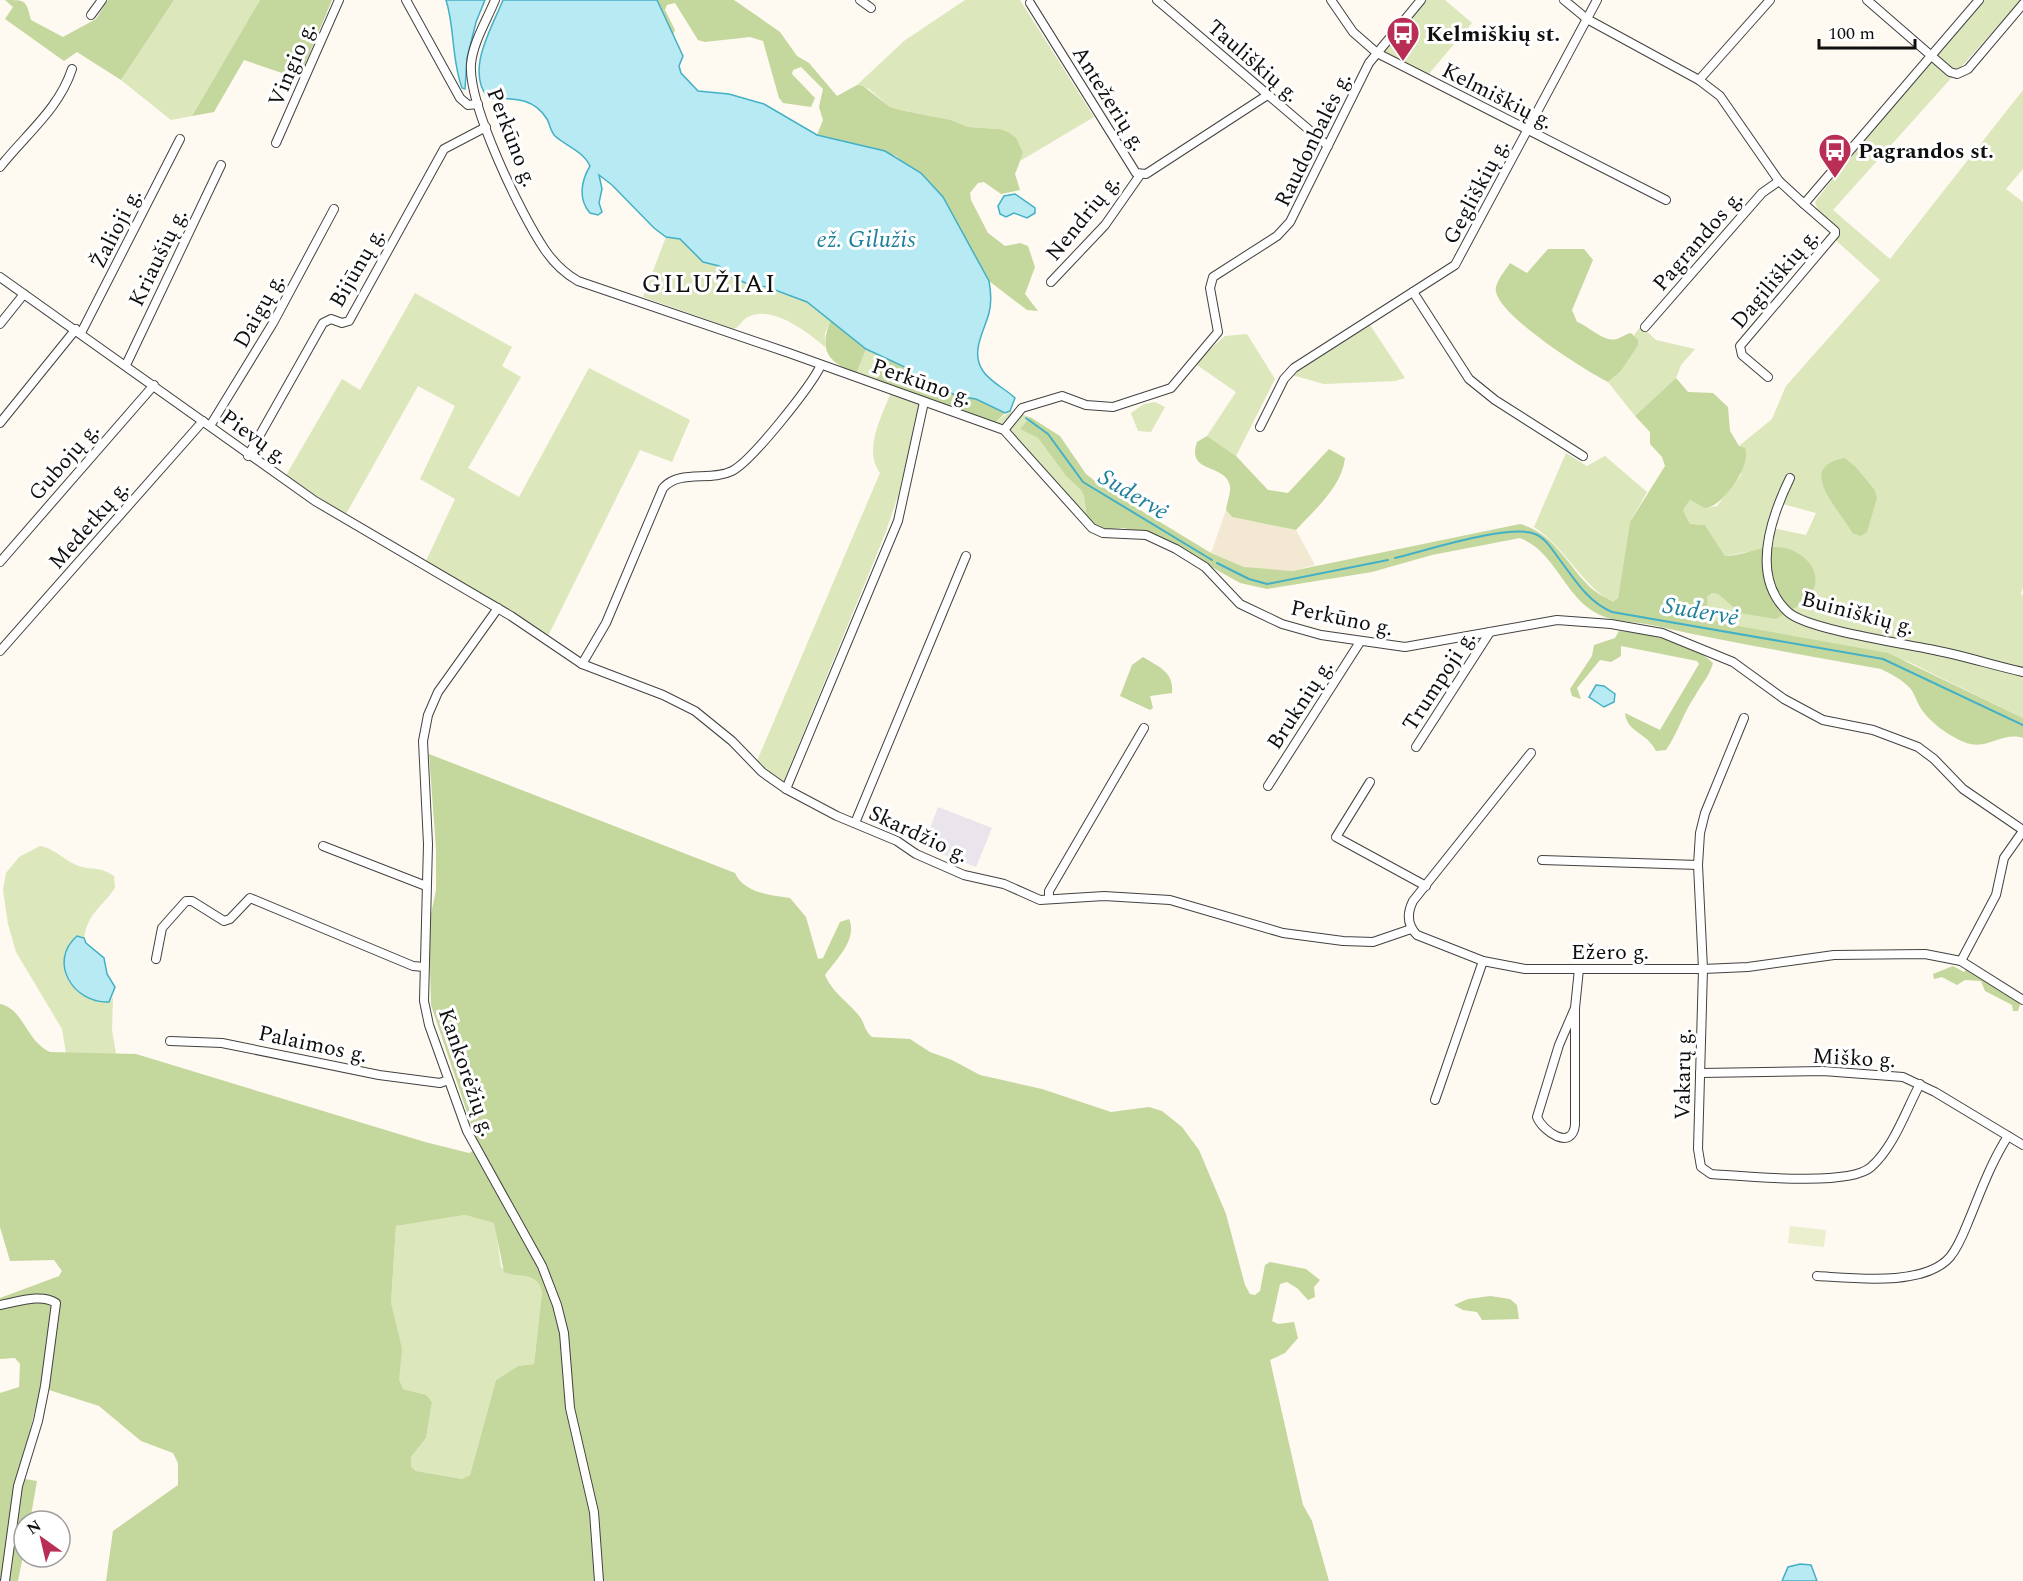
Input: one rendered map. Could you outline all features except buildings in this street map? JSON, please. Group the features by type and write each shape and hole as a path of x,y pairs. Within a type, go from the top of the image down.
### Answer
{"street":[{"path":"91,15 102,0"},
{"name":"Vingio g.","path":"276,143 301,92 316,49 339,0"},
{"path":"406,0 460,98 468,105 478,104"},
{"name":"Perkūno g.","path":"495,0 471,63 478,104 486,127 538,240 555,263 570,276 603,292 821,365 1004,430 1092,528 1102,533 1146,535 1176,549 1205,567 1234,600 1282,624 1321,636 1405,647 1540,621 1573,620 1643,628 1682,640 1749,672 1784,699 1823,720 1873,730 1918,747 1934,759 1963,789 2023,830"},
{"path":"860,0 870,8"},
{"name":"Kelmiškių g.","path":"1331,0 1353,32 1377,53 1666,200"},
{"name":"Raudonbalės g.","path":"1004,430 1022,408 1062,396 1086,405 1113,407 1171,388 1218,332 1210,288 1213,277 1284,231 1377,53 1421,0"},
{"path":"1564,0 1587,19 1699,80 1726,103 1779,181 1803,204 1980,0"},
{"name":"Gegliškių g.","path":"1260,427 1284,380 1294,368 1449,269 1461,256 1597,0"},
{"path":"1699,80 1770,0"},
{"path":"1867,0 1950,72 1963,74 2023,4"},
{"name":"Tauliškių g.","path":"1164,2 1266,96 1328,146"},
{"name":"Antežerių g.","path":"1030,3 1134,171 1140,175 1166,162 1266,96"},
{"path":"0,167 25,135 44,119 66,89 72,69"},
{"name":"Bijūnų g.","path":"248,456 323,323 331,319 342,323 349,321 444,149 486,127"},
{"name":"Žalioji g.","path":"0,423 79,331 180,139"},
{"name":"Kriaušių g.","path":"126,365 221,165"},
{"name":"Nendrių g.","path":"1051,282 1105,225 1140,175"},
{"name":"Pagrandos g.","path":"1645,327 1762,193 1779,181"},
{"name":"Dagiliškių g.","path":"1768,377 1742,355 1740,346 1835,234 1835,231 1803,204"},
{"name":"Daigų g.","path":"206,423 273,323 334,209"},
{"name":"Pievų g.","path":"0,277 79,331 248,456 315,501 498,608"},
{"path":"1413,292 1469,379 1495,400 1583,456"},
{"path":"0,324 24,294"},
{"path":"582,664 606,623 663,488 678,477 714,477 744,463 807,389 821,365"},
{"name":"Gubojų g.","path":"0,562 154,386"},
{"path":"786,789 898,520 924,402"},
{"name":"Medetkų g.","path":"0,651 206,423"},
{"name":"Buiniškių g.","path":"1790,478 1772,523 1768,553 1770,584 1789,613 1795,618 2023,672"},
{"path":"855,823 966,555"},
{"name":"Skardžio g.","path":"498,608 582,664 663,695 704,717 762,772 786,789 964,875 1004,884 1031,898 1093,896 1170,900 1283,933 1343,941 1373,942 1411,929"},
{"name":"Kankorėžių g.","path":"498,608 438,692 428,715 423,741 428,844 424,967 426,1012 473,1146 516,1216 542,1266 557,1305 564,1333 570,1408 594,1512 599,1581"},
{"name":"Trumpoji g.","path":"1416,747 1490,632"},
{"name":"Bruknių g.","path":"1268,786 1360,642"},
{"name":"Vakarų g.","path":"1744,718 1705,813 1700,833 1698,865 1703,969 1698,1157 1701,1167 1711,1174 1818,1178 1846,1176 1868,1170 1895,1133 1920,1084"},
{"path":"1049,899 1049,891 1144,728"},
{"path":"1411,929 1410,906 1531,753"},
{"path":"1370,782 1336,837 1426,885"},
{"path":"1961,961 1996,895 2004,858 2023,830"},
{"path":"323,846 426,886"},
{"path":"1542,860 1698,865"},
{"path":"156,959 162,928 186,901 192,901 224,921 230,919 250,898 413,966 424,967"},
{"name":"Ežero g.","path":"1411,929 1423,938 1483,961 1514,968 1703,969 1862,953 1925,954 1961,961 2023,1000"},
{"path":"1435,1100 1483,961"},
{"path":"1575,1008 1545,1085 1537,1117 1546,1131 1563,1138 1574,1133 1575,1125 1575,1008 1579,969"},
{"name":"Palaimos g.","path":"170,1041 222,1042 379,1075 440,1083 448,1080"},
{"name":"Miško g.","path":"1700,1073 1833,1072 1903,1077 1920,1084 2023,1145"},
{"path":"1817,1276 1888,1278 1928,1271 1945,1262 1961,1239 1996,1155 2008,1136"},
{"path":"0,1305 38,1299 49,1299 56,1303 40,1409 18,1486 5,1581"}],"shaded area":[{"path":"1226,510 1232,517 1296,530 1315,565 1292,571 1261,570 1244,567 1211,553"},
{"path":"938,807 992,828 976,867 923,847"}],"green space":[{"path":"5,0 24,2 31,20 63,37 96,19 108,0 174,0 121,80 77,52 64,61 5,19 13,7"},
{"path":"174,0 260,0 192,116 171,120 121,80"},
{"path":"260,0 332,0 301,74 288,75 244,60 214,112 192,116"},
{"path":"657,0 734,0 780,32 797,56 809,63 837,96 857,85 863,86 890,107 951,120 968,127 999,129 1016,138 1023,153 1015,174 1020,190 1001,194 984,182 978,183 970,193 971,200 988,233 1005,246 1020,243 1028,246 1035,267 1025,294 1038,311 1027,310 989,281 943,197 896,156 817,135 823,120 819,107 823,89 801,67 793,70 792,74 815,98 811,107 783,103 779,98 763,41 750,37 705,42 698,40 675,3 667,5 665,10 675,30 673,35"},
{"path":"965,0 1020,0 1094,117 1020,161 1023,153 999,129 968,127 951,120 890,107 869,89 857,85 904,41"},
{"path":"1424,0 1445,0 1472,23 1427,76 1384,51"},
{"path":"1983,0 2021,0 1833,210 1890,259 2023,90 2023,169 2006,189 2023,202 2023,587 2021,594 2023,596 2023,718 1907,661 1721,623 1707,610 1707,597 1712,593 1718,594 1740,613 1776,547 1725,556 1705,525 1690,524 1683,510 1690,500 1706,508 1717,506 1741,475 1739,446 1772,419 1786,386 1880,280 1831,236 1836,227 1818,211 1815,202 1851,155","holes":["1845,458 1856,467 1874,489 1852,533 1844,516","1775,502 1816,513 1806,535 1767,527"]},
{"path":"666,237 680,239 703,262 719,266 730,276 807,302 831,319 825,333 825,347 800,328 779,317 758,314 746,318 734,329 643,297"},
{"path":"1548,249 1584,249 1593,260 1572,310 1577,322 1607,339 1617,339 1631,333 1638,340 1638,345 1621,371 1608,382 1563,355 1527,328 1501,303 1496,292 1498,281 1510,263 1527,273"},
{"path":"415,293 512,347 502,366 521,377 468,468 519,497 589,368 690,420 672,462 640,450 548,636 426,561 455,499 420,479 455,406 418,386 346,514 285,477 342,379 360,390"},
{"path":"831,319 866,349 856,374 838,365 828,354 825,340"},
{"path":"1370,325 1405,378 1395,381 1324,384 1292,375"},
{"path":"1641,326 1656,340 1695,349 1681,365 1676,378 1635,416 1608,382 1621,371 1637,345 1634,335"},
{"path":"1247,334 1275,379 1236,456 1207,436 1236,392 1194,363 1225,336"},
{"path":"866,349 884,358 876,381 856,374"},
{"path":"884,358 907,368 924,384 939,387 957,396 976,399 1005,413 995,423 876,381"},
{"path":"1676,378 1688,392 1713,393 1728,407 1730,431 1739,446 1745,448 1746,455 1740,474 1719,501 1705,508 1690,500 1683,510 1690,524 1705,525 1725,556 1769,547 1785,548 1795,552 1810,564 1816,580 1807,599 1776,619 1740,613 1718,594 1712,593 1707,597 1708,613 1712,619 1721,623 1888,653 2023,718 2023,738 2008,737 1980,745 1964,742 1940,728 1920,707 1906,684 1881,669 1605,617 1587,607 1542,553 1532,544 1520,538 1432,555 1372,572 1267,589 1240,583 1153,534 1123,528 1102,530 1087,519 1081,490 1066,476 1038,438 1020,429 1030,417 1060,436 1086,474 1104,488 1211,553 1244,567 1292,571 1520,524 1531,528 1549,540 1589,586 1613,602 1618,598 1630,522 1665,466 1662,457 1650,444 1650,432 1635,416"},
{"path":"893,387 922,396 898,496 885,534 783,783 757,761 880,473 873,453 874,442 876,430"},
{"path":"1155,402 1165,407 1151,432 1138,431 1131,413 1144,404"},
{"path":"1010,411 1030,417 1021,429 1038,438 1066,476 1081,490 1087,519 995,423"},
{"path":"1207,436 1236,456 1268,490 1288,493 1329,449 1345,458 1343,469 1333,488 1296,530 1232,517 1226,510 1230,489 1227,479 1201,464 1197,459 1195,452 1197,442"},
{"path":"1566,453 1587,466 1605,456 1647,492 1630,522 1618,598 1613,603 1601,595 1555,544 1534,527"},
{"path":"1845,458 1856,467 1874,489 1877,498 1867,532 1861,536 1852,533 1825,491 1822,480 1823,470 1830,463"},
{"path":"1619,631 1643,634 1681,644 1704,655 1713,663 1666,750 1656,751 1648,740 1629,725 1625,713 1660,730 1699,664 1697,661 1621,646 1621,656 1611,662 1600,660 1577,688 1581,699 1572,696 1570,689 1592,656 1594,645 1615,638"},
{"path":"1143,657 1160,667 1168,675 1172,686 1172,693 1150,696 1153,708 1150,710 1120,696 1132,665"},
{"path":"429,754 735,873 745,885 758,892 790,898 806,917 818,959 823,958 840,922 849,919 851,934 848,942 825,975 837,993 860,1017 872,1037 910,1039 930,1052 952,1060 980,1075 1042,1089 1111,1112 1149,1107 1162,1111 1182,1127 1199,1150 1226,1214 1245,1285 1250,1294 1255,1295 1260,1291 1265,1265 1270,1262 1306,1269 1320,1280 1314,1287 1315,1297 1308,1300 1297,1288 1287,1282 1280,1284 1272,1321 1278,1324 1294,1322 1298,1338 1285,1353 1270,1360 1303,1505 1312,1521 1329,1581 106,1581 113,1531 178,1485 178,1463 173,1453 141,1441 99,1406 49,1390 40,1391 20,1469 25,1479 37,1481 32,1509 12,1509 12,1569 20,1569 18,1581 0,1581 0,1393 19,1387 20,1364 15,1358 0,1359 0,1298 59,1276 62,1271 54,1260 10,1261 0,1227 0,1004 14,1012 35,1040 50,1052 136,1054 425,1142 469,1153 479,1148 431,1005 429,924 436,890 436,849","holes":["465,1215 494,1223 504,1272 527,1276 540,1285 542,1292 534,1364 518,1366 496,1380 470,1475 462,1479 416,1471 411,1467 411,1457 426,1438 432,1402 426,1395 403,1389 399,1380 402,1349 391,1303 396,1226"]},
{"path":"40,846 76,865 101,870 114,876 115,888 92,916 84,938 81,936 68,949 64,964 69,981 82,995 100,1002 109,1002 113,997 112,1030 116,1054 66,1053 62,1029 16,952 8,924 3,890 6,873 19,857"},
{"path":"1953,966 1964,972 1967,968 2021,1001 2018,1011 2013,1011 2012,1005 1985,991 1981,981 1965,980 1957,985 1942,977 1934,979 1933,974"},
{"path":"465,1215 495,1223 501,1267 509,1274 533,1277 540,1285 542,1292 534,1364 518,1366 496,1380 470,1475 462,1479 416,1471 411,1467 411,1457 426,1438 432,1402 422,1394 403,1389 399,1384 391,1303 396,1226"},
{"path":"1790,1226 1826,1230 1824,1247 1788,1243"},
{"path":"1490,1296 1510,1299 1517,1305 1519,1319 1482,1320 1477,1312 1463,1310 1454,1305 1468,1299"}],"water":[{"path":"446,0 485,0 476,22 467,58 465,89 462,88 454,54 451,21"},
{"name":"ež. Gilužis","path":"503,0 657,0 683,56 679,66 681,73 698,91 729,94 764,104 817,135 885,151 921,173 943,197 989,281 991,305 979,342 979,364 986,375 1015,398 1010,411 1005,413 976,399 957,396 939,387 923,384 907,368 866,349 807,302 767,287 748,284 730,276 719,266 703,262 680,239 666,237 654,228 612,185 599,175 602,189 599,203 602,212 598,215 590,213 582,196 583,184 590,166 587,161 555,136 547,119 535,106 521,100 488,98 482,87 479,75 483,49"},
{"path":"1015,194 1035,208 1035,213 1027,218 1014,213 1006,217 1000,214 998,206 1004,196"},
{"path":"1596,685 1604,686 1615,694 1614,702 1604,707 1589,697"},
{"path":"77,936 84,938 86,943 104,958 107,974 115,987 109,1002 96,1001 85,996 69,980 64,958 68,946"},
{"path":"1800,1564 1811,1565 1817,1581 1782,1581 1788,1567"}],"waterway":[{"name":"Sudervė","path":"1026,418 1048,434 1083,482 1212,560"},
{"name":"Sudervė","path":"1395,558 1488,535 1507,532 1535,534 1543,538 1589,596 1603,608 1612,612 1883,659 2023,725"},
{"name":"Sudervė","path":"1217,563 1249,579 1267,584 1388,560"}],"place":[{"name":"Kelmiškių st.","path":"1403,62"},
{"name":"Pagrandos st.","path":"1835,179"}],"district":[{"name":"GILUŽIAI","path":"709,283"}]}
